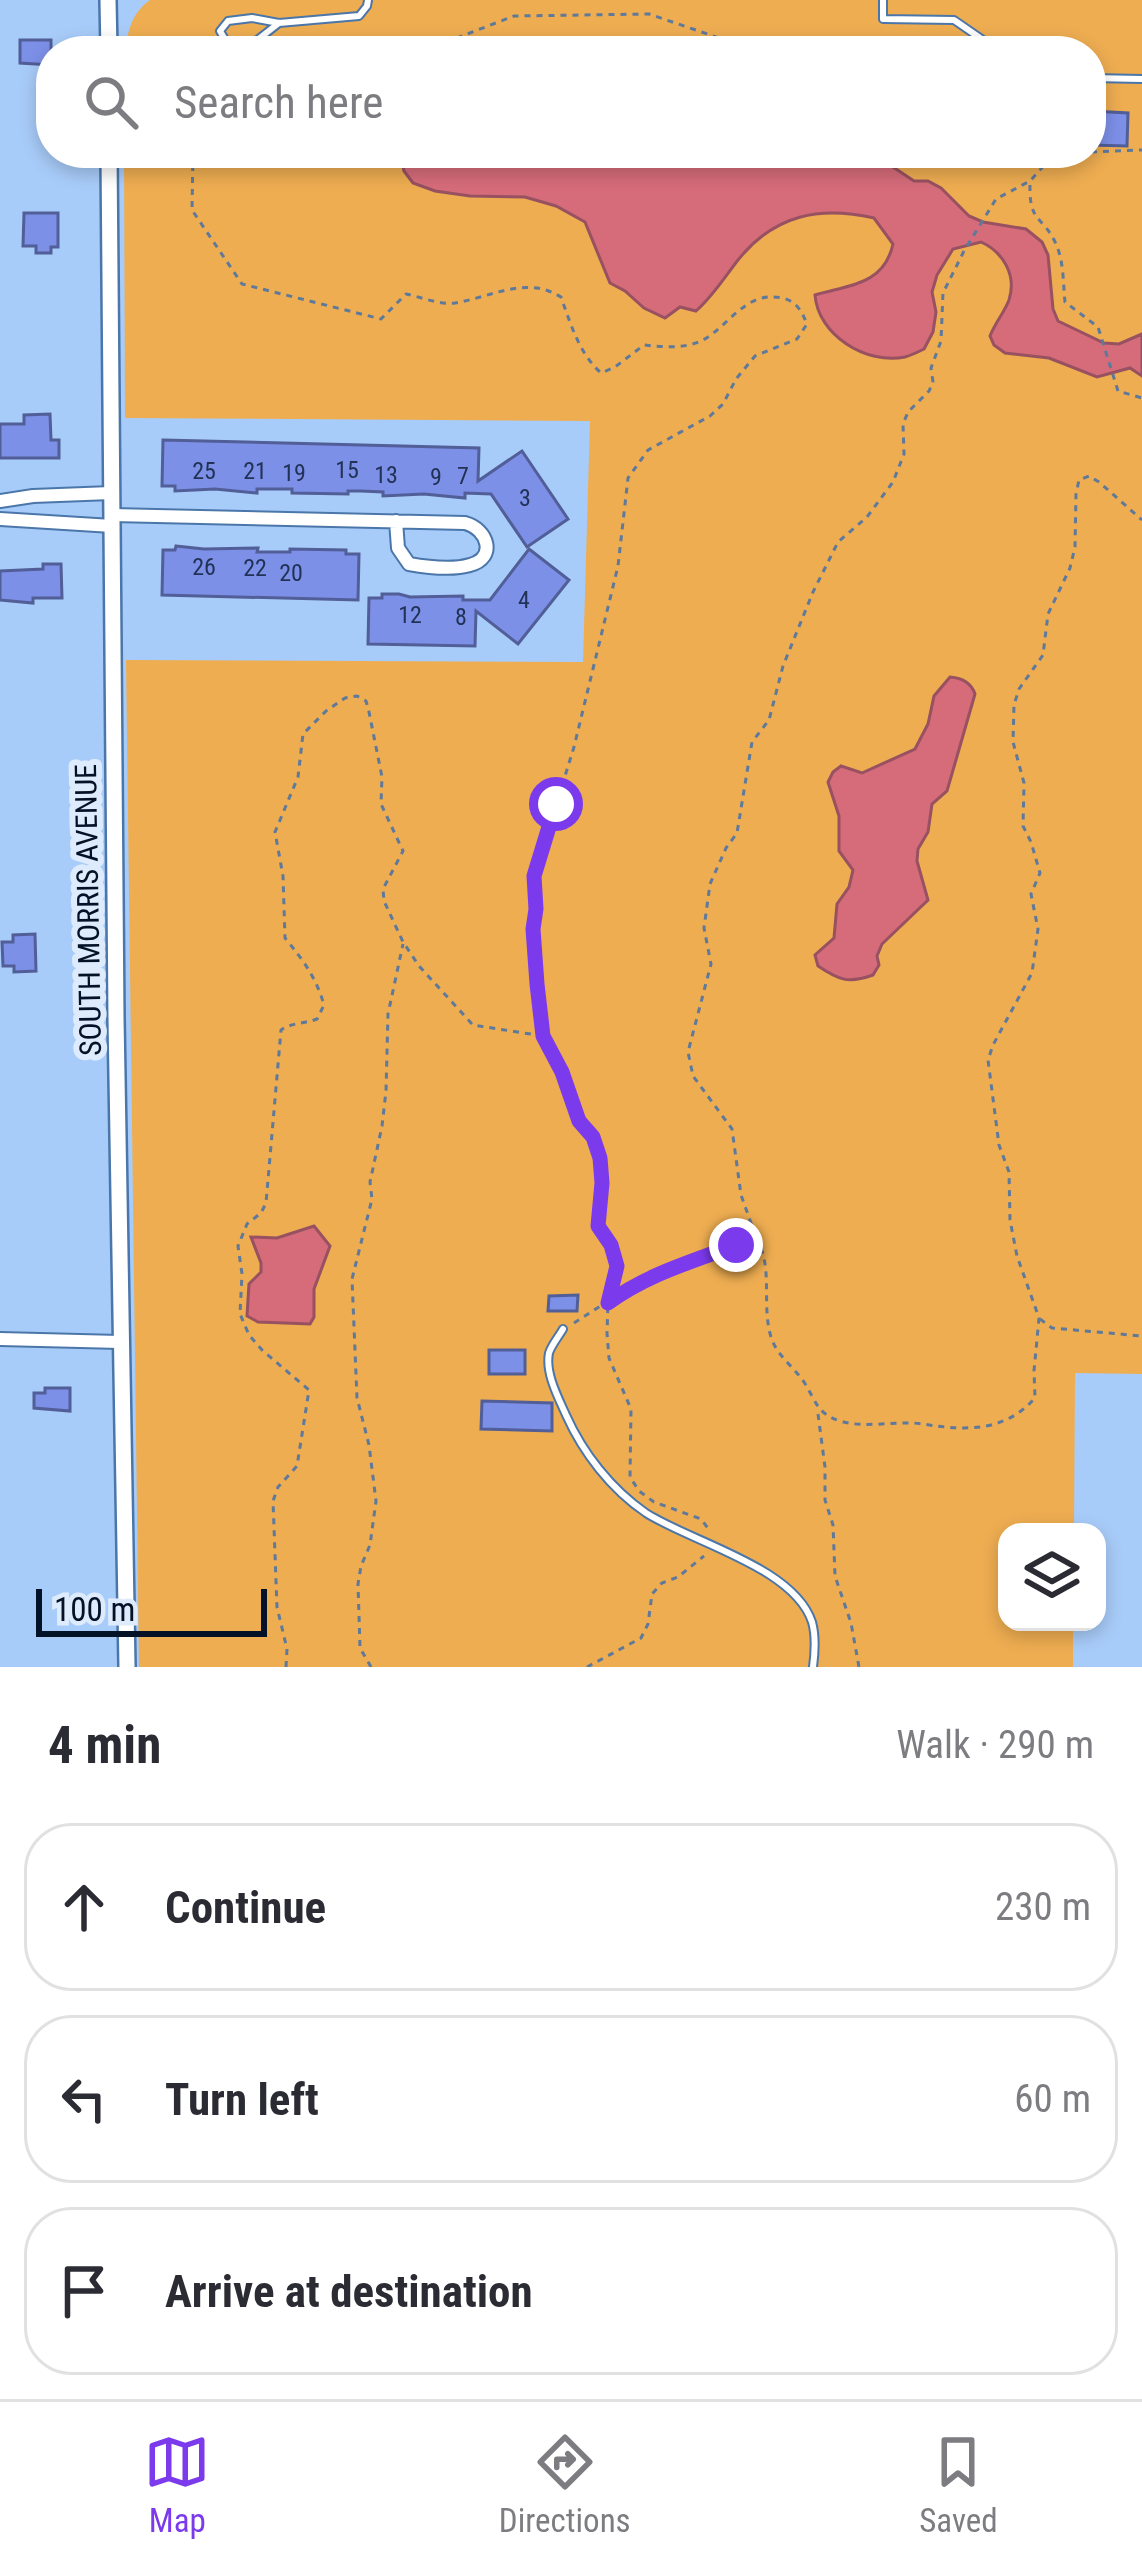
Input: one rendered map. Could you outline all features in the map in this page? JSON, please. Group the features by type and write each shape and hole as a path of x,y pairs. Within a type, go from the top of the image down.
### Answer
{"street":[{"path":"108,0 109,36"},
{"name":"SOUTH MORRIS AVENUE","path":"110,168 120,1342 128,1667"},
{"path":"0,501 111,493"},
{"path":"0,518 395,521 476,526 487,540 486,551 482,559 467,566 409,563 398,548 395,521"},
{"path":"0,1339 120,1342"}],"lane":[{"path":"223,36 220,31 228,21 252,18 279,23 358,16 368,0"},
{"path":"883,0 883,19 954,20 977,36"},
{"path":"262,36 279,23"},
{"path":"1106,78 1142,79"},
{"path":"563,1329 549,1353 553,1386 597,1467 647,1513 769,1575 795,1594 812,1619 813,1667"}],"path":[{"path":"462,36 514,16 649,14 713,36"},
{"path":"1106,152 1142,150"},
{"path":"193,168 192,210 242,284 265,290 380,319 406,295 449,304 538,286 561,297 589,362 602,374 644,345 679,346 707,338 745,305 761,298 793,302 807,324 797,339 755,356 710,416 648,450 628,478 618,566 574,747 534,876 534,942 543,1036 600,1158 598,1226 617,1266 608,1303 609,1358 631,1409 630,1477 654,1502 701,1519 712,1534 710,1550 652,1594 641,1638 587,1667"},
{"path":"859,1667 835,1576 818,1412 801,1377 776,1351 763,1249 741,1195 732,1129 693,1076 688,1052 711,964 704,928 710,884 737,833 752,742 769,720 783,666 812,592 838,542 867,517 893,482 904,454 903,424 932,382 941,341 943,293 964,251 996,199 1030,182 1042,168"},
{"path":"1030,182 1034,216 1050,234 1060,256 1065,302 1102,334 1118,391 1142,398"},
{"path":"818,1412 844,1423 919,1423 960,1429 1005,1422 1021,1414 1035,1398 1039,1318 1017,1256 1009,1172 999,1145 988,1060 1032,973 1038,929 1031,894 1040,873 1023,826 1024,783 1013,742 1014,705 1019,689 1043,656 1048,614 1070,568 1076,547 1079,480 1089,476 1100,482 1142,520"},
{"path":"286,1667 287,1649 277,1607 273,1501 278,1487 297,1466 309,1390 249,1335 240,1314 238,1246 247,1224 266,1203 281,1030 317,1019 324,1005 306,962 285,938 283,876 275,832 298,777 303,734 345,698 357,695 366,701 369,712 382,777 381,804 403,851 383,889 388,911 418,966 473,1025 543,1036"},
{"path":"370,1667 360,1648 358,1584 370,1545 375,1477 357,1398 352,1279 372,1199 370,1182 386,1091 388,1014 404,942"},
{"path":"563,1329 635,1284 755,1237"},
{"path":"1039,1318 1052,1328 1142,1336"}],"shaded area":[{"path":"150,0 1142,0 1142,1374 1075,1373 1074,1523 998,1523 998,1631 1073,1631 1073,1667 139,1667 126,660 583,662 590,421 125,418 124,168 1106,168 1106,36 128,36 132,22"},
{"path":"894,168 914,181 941,188 969,216 1026,229 1042,242 1058,321 1104,343 1119,344 1142,334 1142,376 1130,368 1097,377 1049,358 1005,353 994,345 990,336 1009,300 1011,282 1002,258 981,242 953,249 937,275 932,292 933,332 924,349 890,358 846,344 825,323 815,295 863,281 882,268 893,244 874,218 835,213 783,223 752,244 696,311 680,307 665,318 610,283 585,222 556,206 525,197 435,191 413,183 404,171"},
{"path":"950,677 966,681 975,694 947,791 932,804 928,832 918,849 928,900 882,944 873,975 850,980 838,977 818,966 815,955 834,938 837,904 849,887 853,870 839,851 839,816 828,782 841,766 862,773 915,749 928,724 934,696"},
{"path":"314,1226 330,1246 314,1289 310,1324 258,1322 247,1316 249,1284 261,1272 251,1237 277,1238"}],"building":[{"path":"20,40 36,40 36,64 20,63"},
{"path":"1106,112 1128,113 1127,146 1106,145"},
{"path":"24,213 58,213 58,247 51,247 51,253 36,253 36,246 23,246"},
{"path":"50,414 51,440 59,440 59,458 0,458 0,424 24,424 24,415"},
{"path":"163,440 479,448 478,481 522,451 568,519 527,547 491,494 465,493 465,498 361,491 292,493 292,489 175,491 175,486 162,486"},
{"path":"176,546 258,548 257,552 346,550 346,554 359,554 358,600 162,595 163,550"},
{"path":"529,549 569,580 518,644 476,611 475,646 368,644 369,598 399,594 490,600"},
{"path":"43,564 61,564 62,598 33,598 33,603 0,600 0,571 43,569"},
{"path":"35,934 36,971 14,972 14,966 3,966 2,942 13,942 13,935"},
{"path":"578,1295 577,1311 548,1311 549,1296"},
{"path":"489,1350 525,1350 525,1374 489,1374"},
{"path":"45,1388 70,1388 70,1411 34,1408 34,1393 45,1393"},
{"path":"482,1401 552,1403 552,1431 481,1429"}],"route":[{"path":"556,804 534,876 537,984 543,1036 600,1158 598,1226 617,1266 608,1303 635,1284 736,1245"}]}
